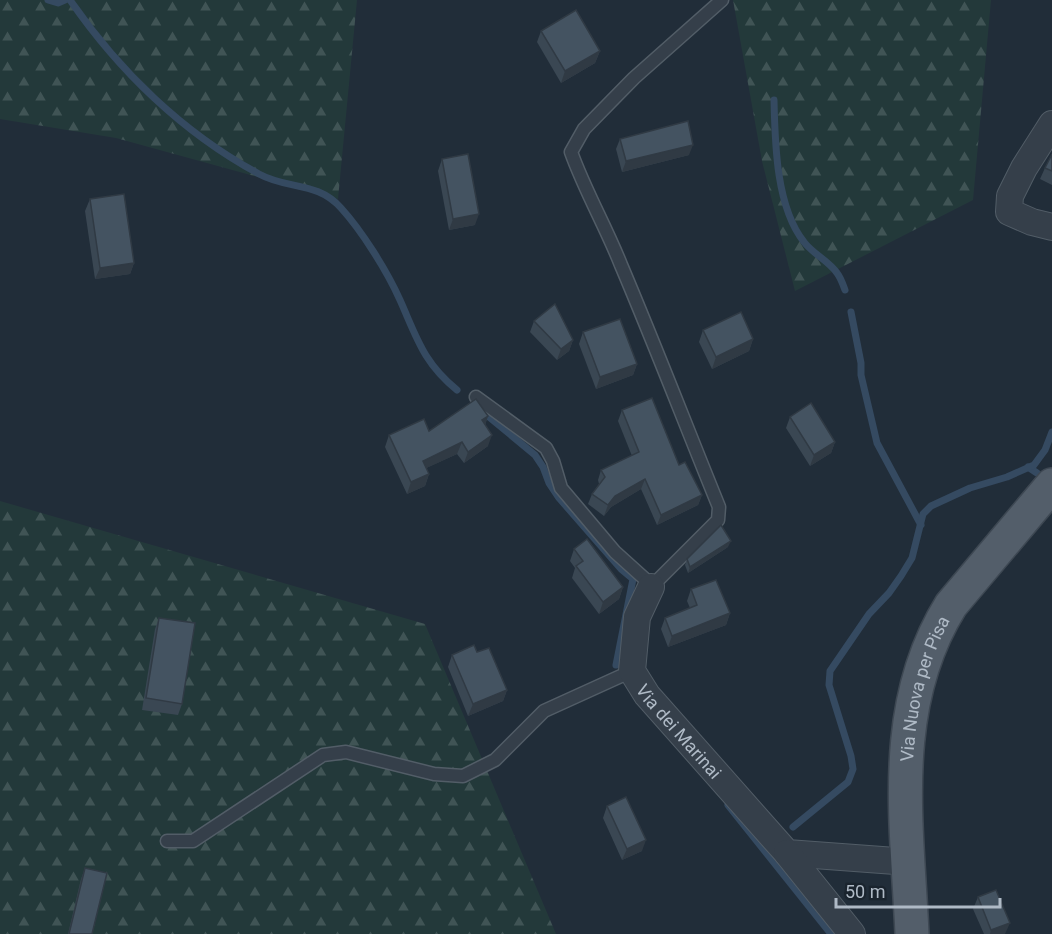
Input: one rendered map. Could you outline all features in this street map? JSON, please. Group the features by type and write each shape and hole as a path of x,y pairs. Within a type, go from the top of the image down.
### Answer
{"main road":[{"name":"Via Nuova per Pisa","path":"912,934 905,780 908,725 914,693 925,656 951,605 1052,484"}],"street":[{"path":"1052,124 1024,168 1010,196 1010,212 1032,222 1052,227"},
{"name":"Via dei Marinai","path":"651,587 636,617 632,671 647,695 786,853 852,934"},
{"path":"786,853 909,862"}],"lane":[{"path":"476,397 546,448 553,461 561,488 615,552 651,587 718,520 719,507 636,300 571,152 584,129 600,112 634,78 721,1"},
{"path":"167,841 193,841 323,755 346,752 434,774 462,776 495,759 544,711 632,671"}],"green space":[{"path":"0,0 357,0 338,199 116,138 0,119"},
{"path":"733,0 991,0 973,200 795,291 762,161"},
{"path":"0,501 425,624 556,934 0,934"}],"building":[{"path":"576,10 600,51 565,71 541,31"},
{"path":"688,121 693,145 626,161 620,139"},
{"path":"468,154 479,214 453,219 442,159"},
{"path":"1052,154 1052,171 1045,168"},
{"path":"124,194 134,263 100,268 90,199"},
{"path":"555,304 573,340 561,349 534,321"},
{"path":"741,312 753,339 716,357 703,330"},
{"path":"620,319 637,364 600,377 583,332"},
{"path":"652,398 679,465 685,462 702,495 661,515 645,479 615,496 608,505 592,494 605,477 601,470 639,452 622,410"},
{"path":"476,399 488,416 482,420 492,435 468,452 462,442 423,461 429,474 411,482 389,435 424,419 429,431"},
{"path":"811,403 835,442 814,455 790,417"},
{"path":"721,525 731,541 690,567 687,559"},
{"path":"587,539 623,587 603,602 576,566 583,561 574,549"},
{"path":"716,580 730,613 672,636 665,618 697,605 691,589"},
{"path":"159,618 195,623 182,704 146,698"},
{"path":"474,645 477,652 489,648 507,690 473,704 452,655"},
{"path":"626,797 646,840 627,849 607,806"},
{"path":"85,868 107,873 92,934 69,934"},
{"path":"996,890 1010,923 991,930 978,897"}],"waterway":[{"path":"48,0 58,3 65,0"},
{"path":"70,0 131,75 154,98 204,140 259,174 322,194 332,199 341,208 381,264 422,349 445,380 457,390"},
{"path":"774,100 779,174 788,211 804,242 834,269 845,290"},
{"path":"851,312 861,363 861,375 877,443 921,525"},
{"path":"483,412 535,455 559,498 621,569 633,579 616,665"},
{"path":"793,827 848,782 853,769 851,756 829,685 830,671 869,614 889,593 912,558 923,514 931,506 970,488 1007,477 1034,465 1045,450 1052,432"},
{"path":"1028,467 1037,473"},
{"path":"728,805 831,934"}]}
